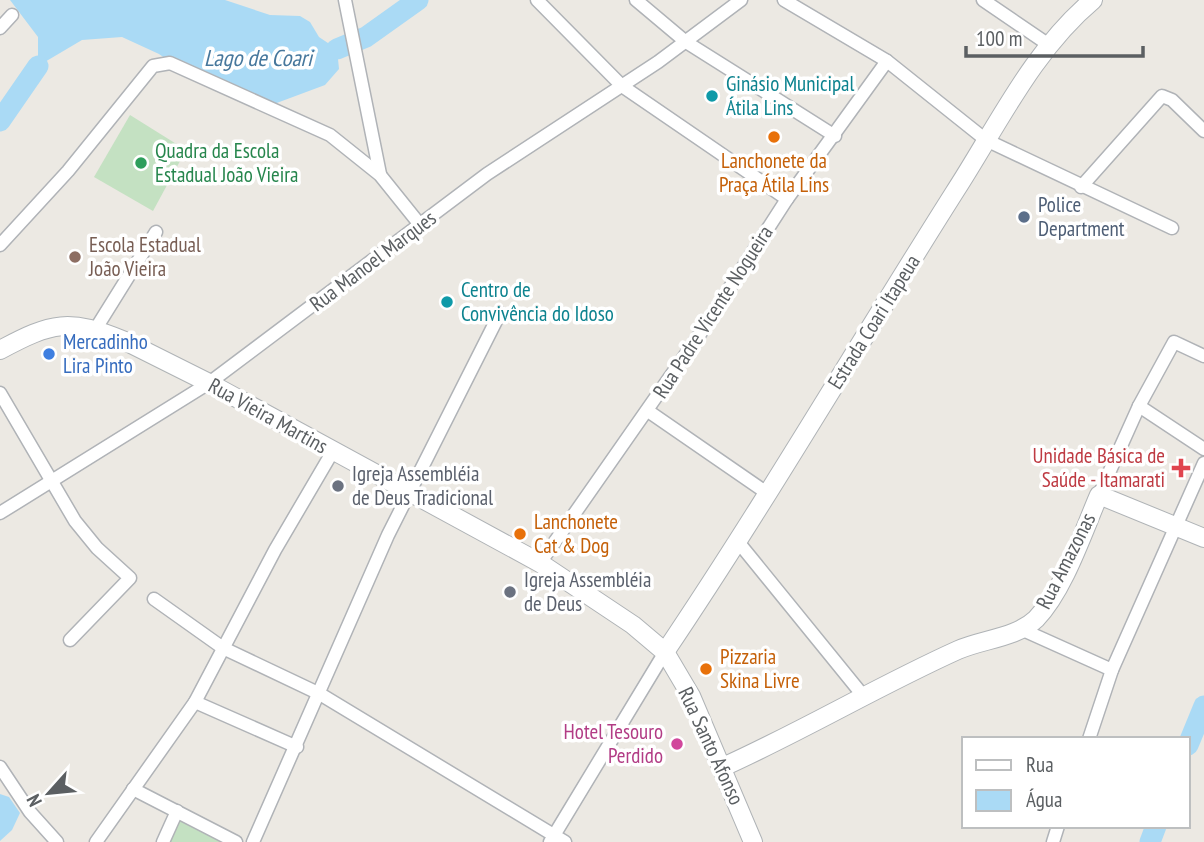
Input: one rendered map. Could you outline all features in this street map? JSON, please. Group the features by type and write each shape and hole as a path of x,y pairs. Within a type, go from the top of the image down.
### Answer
{"street":[{"path":"345,0 380,174"},
{"path":"537,0 622,86 787,200"},
{"path":"636,0 686,42 835,136"},
{"name":"Rua Manoel Marques","path":"0,513 209,383 487,174 622,86 741,0"},
{"path":"784,0 887,61 986,140 1172,228"},
{"path":"983,0 1049,45"},
{"name":"Estrada Coari Itapeua","path":"665,652 739,543 767,493 986,140 1049,45 1073,16 1093,0"},
{"path":"0,28 12,15"},
{"name":"Rua Padre Vicente Nogueira","path":"540,563 648,411 787,200 887,61"},
{"path":"0,245 68,170 153,66 162,63 170,63 330,135 380,174 421,226"},
{"path":"1081,187 1162,96 1172,100 1204,131"},
{"path":"95,330 156,232"},
{"path":"253,842 410,491 500,313"},
{"name":"Rua Vieira Martins","path":"0,350 57,325 95,330 125,341 209,383 540,563 593,596 665,652"},
{"name":"Rua Amazonas","path":"723,766 958,650 1023,630 1038,616 1053,594 1139,406 1174,342 1204,356"},
{"path":"0,393 86,534 130,578 69,640"},
{"path":"1139,406 1204,449"},
{"path":"648,411 767,493"},
{"path":"96,842 195,702 333,451"},
{"path":"1090,737 1112,670 1204,463"},
{"path":"1099,495 1204,538"},
{"path":"739,543 865,698"},
{"path":"154,599 223,648 320,694 556,840 665,652"},
{"path":"1023,630 1112,670"},
{"name":"Rua Santo Afonso","path":"665,652 691,696 753,842"},
{"path":"195,702 297,747"},
{"path":"0,767 30,812 57,842"},
{"path":"133,789 236,842"},
{"path":"163,842 177,811"}],"green space":[{"name":"Quadra da Escola Estadual João Vieira","path":"130,115 186,150 153,211 94,177"},
{"path":"178,815 227,842 166,842"}],"water":[{"name":"Lago de Coari","path":"10,0 225,0 270,15 300,16 310,22 319,37 337,49 339,69 325,85 274,104 199,82 159,54 122,37 82,40 38,66 38,37"},
{"path":"0,794 9,797 20,813 12,830 0,841"}],"waterway":[{"path":"337,49 366,37 418,0"},
{"path":"0,121 38,66"},
{"path":"1190,740 1204,706"},
{"path":"1150,842 1155,828"}],"place":[{"name":"Ginásio Municipal Átila Lins","path":"712,96"},
{"name":"Lanchonete da Praça Átila Lins","path":"774,137"},
{"name":"Quadra da Escola Estadual João Vieira","path":"141,163"},
{"name":"Police Department","path":"1024,217"},
{"name":"Escola Estadual João Vieira","path":"75,257"},
{"name":"Centro de Convivência do Idoso","path":"447,302"},
{"name":"Mercadinho Lira Pinto","path":"49,354"},
{"name":"Unidade Básica de Saúde - Itamarati","path":"1181,468"},
{"name":"Igreja Assembléia de Deus Tradicional","path":"338,486"},
{"name":"Lanchonete Cat & Dog","path":"520,534"},
{"name":"Igreja Assembléia de Deus","path":"510,592"},
{"name":"Pizzaria Skina Livre","path":"706,669"},
{"name":"Hotel Tesouro Perdido","path":"677,744"}]}
